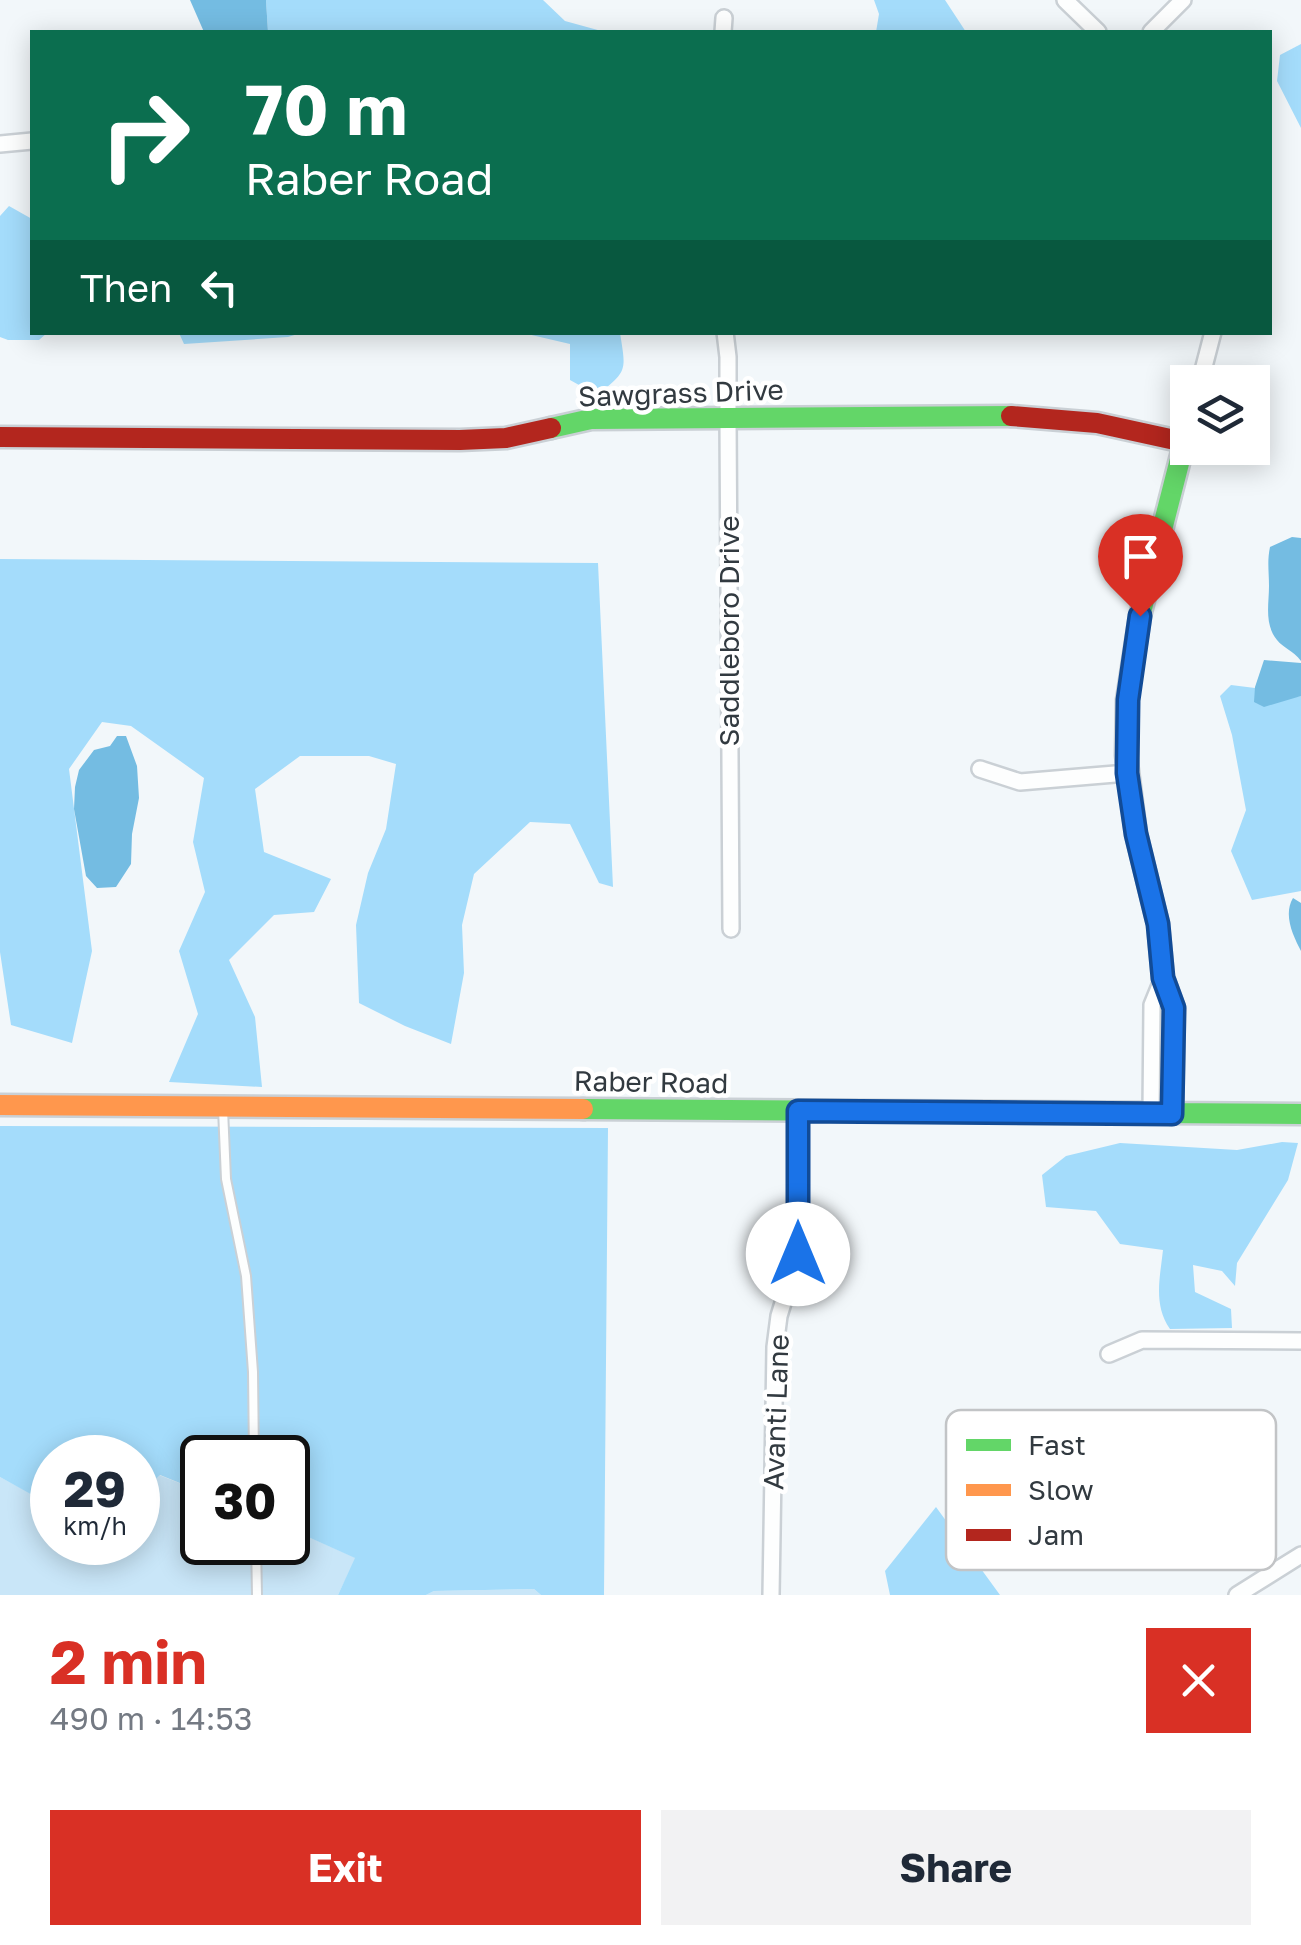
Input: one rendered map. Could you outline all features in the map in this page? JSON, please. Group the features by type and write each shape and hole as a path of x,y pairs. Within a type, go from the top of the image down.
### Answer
{"street":[{"path":"1065,0 1096,30"},
{"path":"1154,30 1184,0"},
{"path":"0,144 30,142"},
{"name":"Saddleboro Drive","path":"725,335 731,929"},
{"path":"1204,365 1212,335"},
{"name":"Sawgrass Drive","path":"0,437 460,440 506,438 592,420 1036,416 1170,433"},
{"path":"1161,1114 1174,1008 1163,978 1158,924 1136,834 1127,773 1128,700 1140,616 1178,465"},
{"path":"980,770 1020,782 1127,773"},
{"name":"Raber Road","path":"0,1105 1301,1114"},
{"name":"Avanti Lane","path":"771,1595 775,1346 798,1254 798,1111"},
{"path":"1109,1354 1142,1340 1301,1342"},
{"path":"1236,1595 1301,1555"}],"lane":[{"path":"222,1106 226,1179 246,1276 254,1435"},
{"path":"256,1565 257,1595"}],"shaded area":[{"path":"190,0 266,0 268,30 203,30"},
{"path":"266,0 543,0 565,21 598,30 268,30"},
{"path":"874,0 945,0 965,30 876,30 879,14"},
{"path":"1301,44 1301,128 1277,81 1280,55"},
{"path":"9,206 30,218 30,335 45,335 39,340 0,337 0,216"},
{"path":"180,335 294,335 288,337 184,344"},
{"path":"532,335 620,335 622,369 615,381 597,395 570,380 570,344"},
{"path":"1292,537 1301,538 1301,661 1277,640 1268,614 1270,547"},
{"path":"0,559 598,563 613,887 599,883 570,824 530,822 474,874 462,925 464,973 451,1044 405,1026 359,1003 356,925 368,873 386,829 396,764 369,756 300,756 255,789 264,852 331,879 314,912 274,915 229,960 255,1017 262,1087 169,1082 198,1014 179,951 205,892 193,842 204,778 131,726 102,722 69,769 92,951 72,1043 11,1025 0,952"},
{"path":"1264,660 1301,663 1301,696 1264,707 1254,702"},
{"path":"1231,685 1255,688 1255,702 1301,696 1301,891 1252,900 1231,851 1246,810 1232,735 1220,696"},
{"path":"117,736 126,736 137,766 139,798 131,864 116,887 97,888 86,876 74,809 75,787 79,770 94,750 110,746"},
{"path":"1293,898 1301,903 1301,951 1289,918"},
{"path":"0,1126 608,1128 604,1595 541,1595 534,1589 338,1595 355,1558 310,1538 310,1435 180,1435 180,1483 160,1475 160,1435 30,1435 30,1494 0,1477"},
{"path":"1120,1143 1237,1150 1298,1143 1288,1180 1237,1263 1235,1286 1222,1271 1193,1265 1195,1292 1231,1309 1232,1328 1170,1329 1160,1300 1163,1250 1120,1244 1096,1211 1046,1207 1042,1175 1066,1156"},
{"path":"160,1475 180,1483 180,1565 310,1565 310,1538 356,1558 338,1595 0,1595 0,1477 30,1493 30,1565 160,1565"},
{"path":"936,1507 946,1521 946,1570 982,1570 1000,1595 890,1595 885,1571"},
{"path":"534,1589 541,1595 426,1595 434,1591"}],"traffic: fast":[{"path":"551,428 591,419 1011,416"},
{"path":"1172,1114 1174,1008 1163,978 1158,924 1136,834 1126,755 1127,700 1140,616 1179,465"},
{"path":"583,1109 1301,1114"}],"traffic: slow":[{"path":"0,1105 583,1109"}],"traffic: jam":[{"path":"1011,416 1097,423 1170,439"},
{"path":"0,437 460,440 506,438 551,428"}],"route":[{"path":"798,1254 798,1111 1172,1114 1174,1008 1163,978 1158,924 1136,834 1127,773 1128,700 1140,616"}]}
